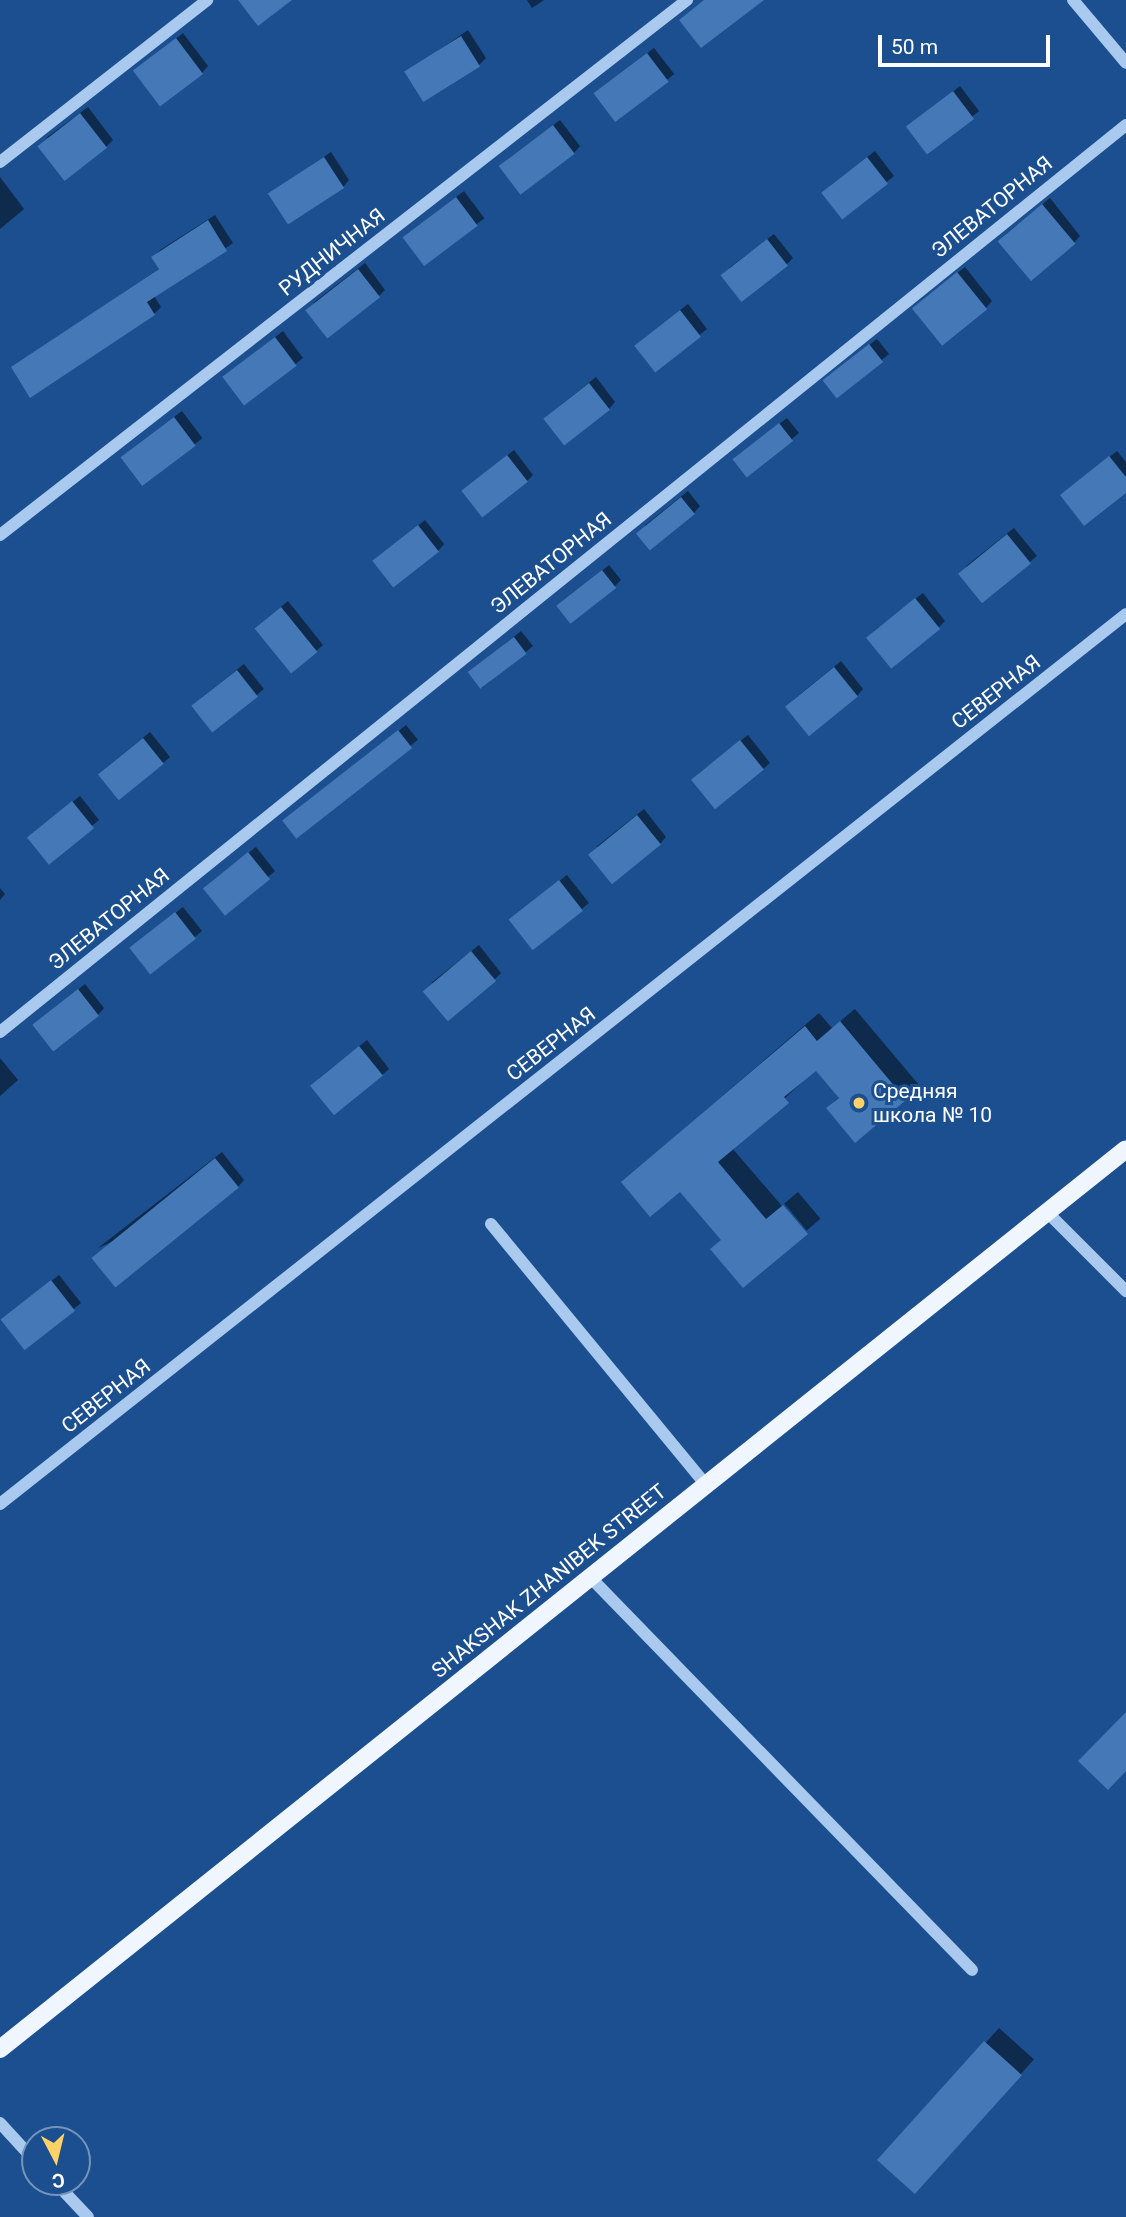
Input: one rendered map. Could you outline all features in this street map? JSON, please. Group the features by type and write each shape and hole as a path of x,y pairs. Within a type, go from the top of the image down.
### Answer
{"main road":[{"name":"SHAKSHAK ZHANIBEK STREET","path":"0,2049 1126,1149"}],"street":[{"path":"0,162 207,0"},
{"name":"РУДНИЧНАЯ","path":"0,535 687,0"},
{"path":"1073,0 1126,63"},
{"name":"ЭЛЕВАТОРНАЯ","path":"0,1032 1126,125"},
{"name":"СЕВЕРНАЯ","path":"0,1504 1126,614"},
{"path":"1047,1212 1126,1292"},
{"path":"491,1224 706,1485"},
{"path":"590,1577 972,1970"},
{"path":"0,2123 21,2146"},
{"path":"68,2196 88,2217"}],"building":[{"path":"238,0 292,0 258,26"},
{"path":"704,0 764,0 701,48 679,20"},
{"path":"461,36 480,67 423,102 404,72"},
{"path":"176,38 203,74 160,106 133,70"},
{"path":"647,53 669,82 615,122 593,93"},
{"path":"953,91 974,119 927,154 906,127"},
{"path":"80,113 107,148 65,181 37,146"},
{"path":"553,125 575,154 520,195 499,166"},
{"path":"324,157 344,188 288,225 268,193"},
{"path":"867,157 888,184 842,220 821,193"},
{"path":"456,197 478,226 424,266 402,237"},
{"path":"1042,204 1075,244 1031,281 998,241"},
{"path":"208,220 227,251 147,302 155,315 30,398 11,367 159,269 151,257"},
{"path":"767,239 788,266 741,302 721,275"},
{"path":"358,269 380,297 327,339 305,310"},
{"path":"957,272 987,309 942,346 912,309"},
{"path":"680,310 701,337 655,373 634,346"},
{"path":"275,337 297,366 244,405 222,377"},
{"path":"869,344 883,362 837,398 823,380"},
{"path":"589,383 610,410 564,446 543,419"},
{"path":"174,417 196,446 142,486 120,457"},
{"path":"779,423 793,441 747,477 733,459"},
{"path":"507,455 528,482 482,518 461,491"},
{"path":"1109,456 1126,477 1126,493 1084,526 1060,495"},
{"path":"681,497 695,514 650,551 636,534"},
{"path":"418,525 439,552 393,588 372,561"},
{"path":"1007,534 1031,564 982,603 958,574"},
{"path":"602,570 616,588 570,624 556,606"},
{"path":"915,598 940,629 891,669 866,638"},
{"path":"281,607 318,652 291,673 255,628"},
{"path":"514,637 527,654 480,689 468,672"},
{"path":"834,667 858,697 809,736 785,707"},
{"path":"237,670 258,697 212,733 191,706"},
{"path":"398,730 412,748 296,839 282,821"},
{"path":"143,738 164,764 119,800 98,775"},
{"path":"740,740 764,770 715,809 691,780"},
{"path":"72,801 94,828 49,865 27,838"},
{"path":"637,815 661,845 612,884 588,855"},
{"path":"248,852 270,879 225,916 203,889"},
{"path":"559,880 583,911 533,950 509,919"},
{"path":"175,912 196,939 150,975 129,948"},
{"path":"471,951 496,981 448,1021 423,991"},
{"path":"78,989 99,1016 53,1052 32,1025"},
{"path":"840,1021 906,1100 855,1143 826,1108 839,1098 816,1071 784,1097 789,1103 718,1162 766,1219 783,1205 808,1234 743,1288 710,1249 721,1240 680,1192 650,1217 621,1182 805,1026 817,1041"},
{"path":"359,1046 383,1076 334,1115 310,1086"},
{"path":"215,1158 239,1188 115,1288 91,1258"},
{"path":"51,1280 75,1311 25,1350 1,1319"},
{"path":"1126,1712 1126,1771 1108,1790 1078,1761"},
{"path":"984,2041 1022,2075 915,2194 877,2160"}],"place":[{"name":"Средняя школа № 10","path":"859,1103"}]}
